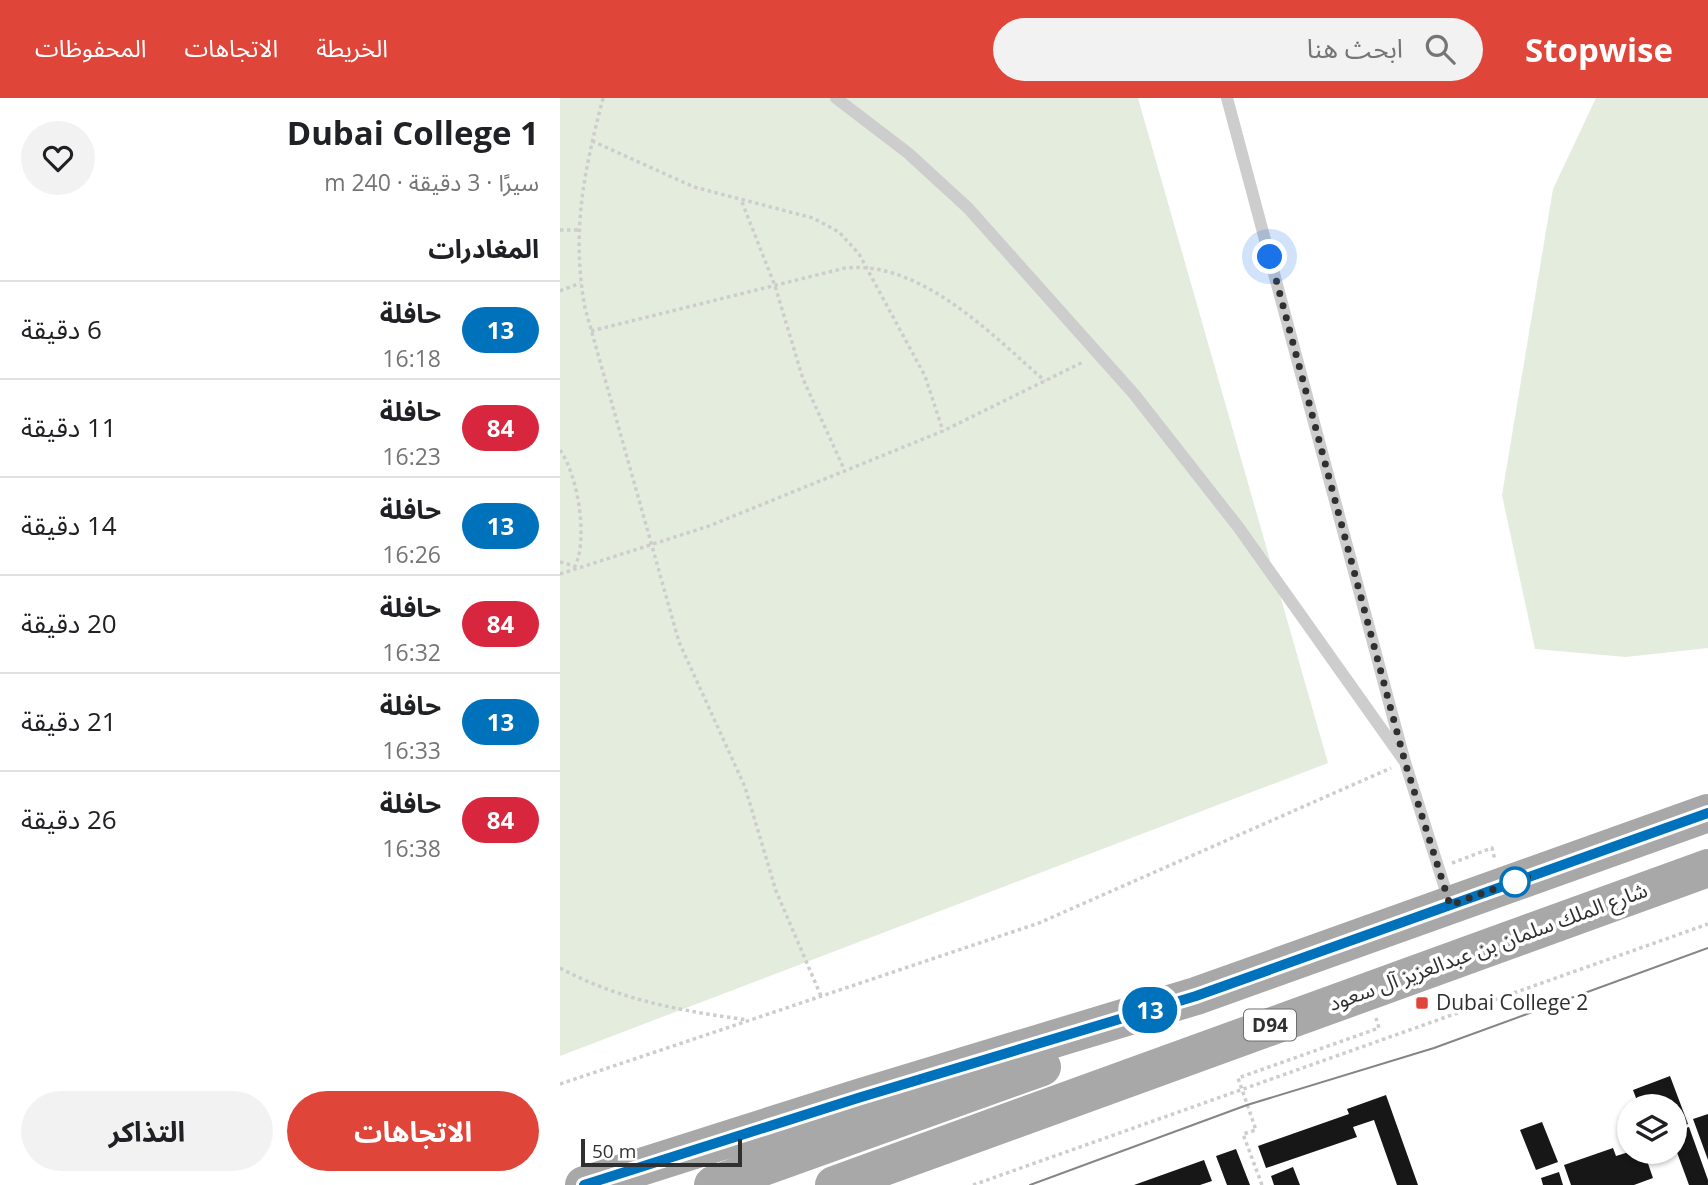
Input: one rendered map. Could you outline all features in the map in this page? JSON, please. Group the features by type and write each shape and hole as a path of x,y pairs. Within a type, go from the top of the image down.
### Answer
{"main road":[{"name":"D94","path":"584,1185 858,1098 1196,996 1708,813"},
{"name":"شارع الملك سلمان بن عبدالعزيز آل سعود","path":"834,1185 1367,989 1708,868"},
{"path":"713,1185 1098,1046 1196,996"}],"lane":[{"path":"836,98 908,153 968,208 1099,354 1239,528 1405,762"},
{"path":"1227,98 1405,762 1450,905"}],"path":[{"path":"603,98 584,171 578,230 580,284 591,331 679,642 745,787 776,891 821,996"},
{"path":"592,141 659,174 742,202 827,224 850,243 925,376 943,431"},
{"path":"742,202 775,286 803,379 844,469"},
{"path":"560,230 578,230"},
{"path":"591,331 865,266 895,274 964,310 1045,381"},
{"path":"560,291 580,284"},
{"path":"560,574 709,526 943,431 1099,354"},
{"path":"560,450 573,475 581,535 580,552 574,568"},
{"path":"560,562 574,568"},
{"path":"560,1084 1039,923 1405,762"},
{"path":"973,1185 1708,924"},
{"path":"560,968 640,1001 676,1010 750,1020"},
{"path":"1262,1185 1243,1134 1256,1130 1238,1078 1379,1028 1367,989"}],"shaded area":[{"path":"560,98 1138,98 1328,763 560,1056"},
{"path":"1596,98 1708,98 1708,648 1626,657 1535,649 1502,495 1553,189"}],"building":[{"path":"1670,1076 1677,1094 1634,1094 1633,1090"},
{"path":"1386,1095 1418,1185 1397,1185 1374,1120 1353,1127 1357,1137 1266,1168 1258,1146 1349,1114 1347,1109"},
{"path":"1708,1114 1708,1160 1693,1119"},
{"path":"1542,1122 1558,1162 1536,1170 1520,1130"},
{"path":"1689,1127 1708,1185 1689,1185 1681,1164 1687,1164"},
{"path":"1613,1148 1617,1164 1648,1164 1653,1178 1634,1185 1571,1185 1564,1165"},
{"path":"1236,1149 1250,1185 1227,1185 1216,1156"},
{"path":"1204,1160 1212,1181 1200,1185 1134,1185"},
{"path":"1293,1167 1300,1185 1274,1185 1271,1176"},
{"path":"1559,1172 1563,1185 1543,1185 1541,1178"}],"tram line":[{"path":"1030,1185 1247,1105 1434,1048 1708,948"}],"bus line":[{"name":"13","path":"584,1185 858,1098 1196,996 1708,813"}],"place":[{"name":"Dubai College 2","path":"1422,1003"}],"route":[{"path":"1270,257 1405,762 1450,905 1528,877 1515,882"}]}
